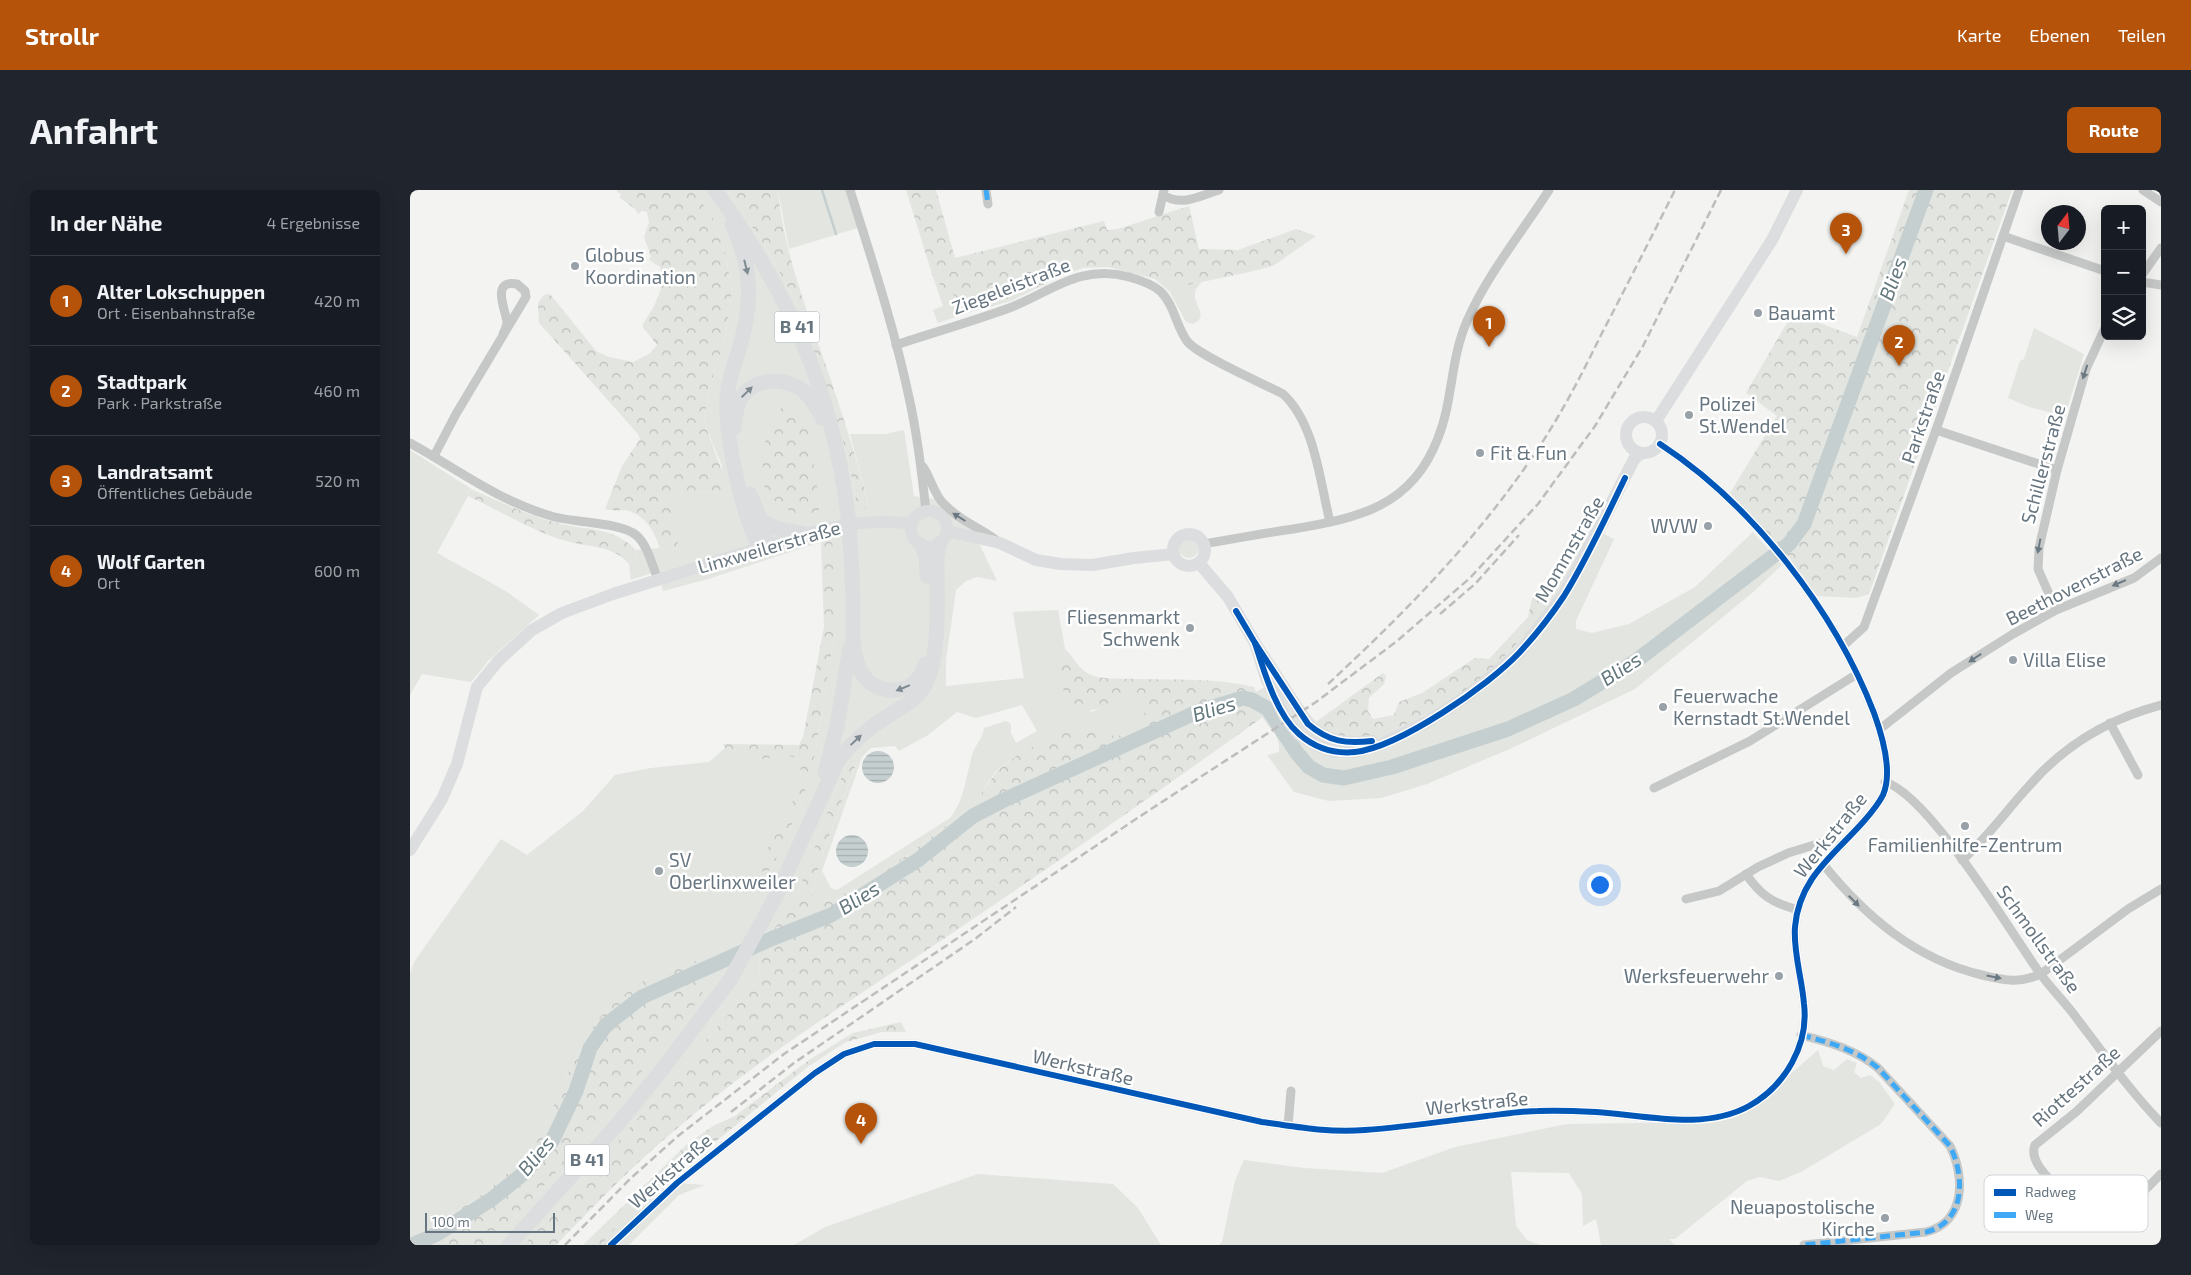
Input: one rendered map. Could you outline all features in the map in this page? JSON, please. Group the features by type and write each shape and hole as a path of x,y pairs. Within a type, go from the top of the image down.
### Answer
{"highway":[{"name":"B 41","path":"509,1245 617,1125 662,1071 730,980 794,861 808,827 820,794 844,690 850,650 852,570 843,481 830,421 796,326 762,261 714,190"},
{"path":"714,190 735,230 748,275 750,291 746,324 728,387 726,405 728,430 751,531 763,546"},
{"path":"763,546 761,521 749,492 734,428 736,410 741,398 749,389 773,381 788,383 801,389 810,398 819,412 828,433 843,481"},
{"path":"761,521 776,528 805,534"},
{"path":"808,827 831,774 848,748 874,725 915,698 928,680 934,660 936,557 943,537"},
{"path":"852,570 856,662 865,678 873,685 893,692 902,689 918,679 922,673 928,643 926,556 921,546"}],"main road":[{"path":"1656,421 1772,240 1797,190"},
{"path":"1638,417 1647,417 1656,421 1662,432 1660,444 1652,451 1638,452 1626,440 1625,433 1628,425 1638,417"},
{"name":"Mommstraße","path":"1198,563 1228,597 1255,643 1308,724 1337,747 1379,740 1427,722 1467,696 1519,653 1564,596 1638,452"},
{"path":"943,537 946,524 941,516 932,511 918,514 911,524 912,537 921,546 928,547 943,537 1000,543 1036,560 1061,564 1092,565 1174,554"},
{"name":"Linxweilerstraße","path":"410,850 442,799 457,764 477,687 499,660 532,630 562,613 658,579 821,529 870,522 911,524"},
{"path":"1183,535 1198,536 1204,544 1204,554 1198,563 1194,565 1184,565 1174,554 1176,540 1183,535"}],"street":[{"path":"850,190 896,344 911,403 926,511"},
{"path":"986,190 988,204"},
{"path":"1164,193 1171,201 1180,202 1219,190"},
{"path":"1204,544 1330,522 1364,514 1390,501 1413,480 1428,460 1444,421 1454,361 1467,321 1487,286 1549,190"},
{"name":"Parkstraße","path":"1843,646 1864,627 1936,430 2019,190"},
{"path":"2143,190 2161,202"},
{"path":"1159,212 1164,193"},
{"path":"2003,236 2101,270"},
{"path":"2146,269 2161,248"},
{"name":"Ziegeleistraße","path":"896,344 1012,306 1074,277 1096,273 1115,274 1141,281 1160,291 1166,298 1185,338 1196,350 1283,394 1293,403 1303,420 1311,442 1330,522"},
{"path":"2146,283 2161,285"},
{"path":"434,456 526,296 525,291 517,284 505,286 501,295 502,308 507,322 503,334"},
{"name":"Schillerstraße","path":"2056,610 2040,577 2037,561 2058,470 2086,369 2101,337"},
{"path":"1936,430 2058,470"},
{"path":"410,443 434,456 476,484 519,506 573,522 618,527 629,531 637,536 643,544 658,579"},
{"name":"Werkstraße","path":"611,1245 678,1183 815,1072 844,1054 874,1044 915,1044 1262,1122 1288,1126 1362,1131 1535,1111 1595,1112 1683,1119 1723,1116 1748,1107 1769,1093 1787,1073 1797,1052 1801,1035 1805,1009 1796,955 1795,927 1804,890 1812,877 1873,810 1884,794 1886,759 1880,729 1857,674 1843,646 1814,600 1785,560 1720,492 1660,444"},
{"path":"921,465 930,476 942,503 954,514 1000,543"},
{"name":"Beethovenstraße","path":"1880,729 1899,716 1951,673 2013,634 2056,610 2134,578 2161,558"},
{"path":"1654,788 1750,741 1857,674"},
{"path":"1962,860 1978,846 2030,784 2081,738 2110,723 2161,705"},
{"path":"2110,723 2138,775"},
{"name":"Schmollstraße","path":"1886,782 1900,789 1927,814 1962,860 2041,974 2077,1019 2116,1073 2161,1123"},
{"path":"1686,899 1720,891 1771,859 1819,844 1841,846"},
{"path":"1823,864 1844,890 1887,930 1938,960 1962,970 2012,980 2027,980 2041,974 2128,909 2161,889"},
{"path":"1746,874 1753,885 1770,900 1798,910"},
{"name":"Riottestraße","path":"2047,1175 2034,1159 2032,1151 2035,1145 2076,1112 2161,1031"},
{"path":"1801,1035 1848,1050 1866,1058 1878,1068 1950,1146 1958,1161 1960,1182 1954,1210 1947,1222 1939,1229 1804,1245"},
{"path":"1288,1126 1291,1091"},
{"path":"2148,1187 2161,1174"}],"green space":[{"path":"617,190 693,190 714,220 725,251 732,292 725,338 710,386 704,422 727,485 717,492 687,491 673,496 672,510 678,545 672,551 660,548 649,526 641,517 627,510 605,509 622,466 640,439 638,434 539,323 538,303 544,295 550,294 596,351 609,357 633,362 649,354 657,345 642,326 658,298 662,283 660,267 649,260 651,256 644,237 649,222 647,212 642,211 638,214 635,209 620,198 621,194"},
{"path":"693,190 728,190 771,256 798,306 847,454 856,501 860,510 868,502 850,434 885,434 904,430 914,496 947,501 967,518 997,581 977,577 966,581 956,590 946,660 946,686 1024,678 1013,612 1058,610 1065,649 1059,658 1091,712 1133,696 1145,703 1145,720 1138,730 1115,737 1076,728 1021,752 996,771 973,805 906,856 833,901 818,900 811,893 823,853 857,762 838,784 798,892 759,953 760,978 586,1178 524,1245 491,1245 603,1120 698,960 649,977 621,997 596,1021 569,1071 544,1128 525,1158 486,1192 425,1232 410,1239 410,974 414,962 501,839 527,855 583,811 615,775 651,768 709,762 725,748 761,759 788,756 798,758 801,769 795,797 759,863 773,866 801,805 815,754 836,625 827,540 708,579 663,591 658,571 631,580 629,564 635,560 636,550 660,548 672,551 678,545 671,510 673,496 687,491 717,492 722,466 704,422 710,386 725,338 732,292 725,251 714,220","holes":["1022,705 1037,731 1016,743 1011,733 1011,724 1006,721 984,728 973,752 959,803 950,818 837,890 831,888 822,871 862,757 871,748 895,746 899,751 928,735 957,712 976,718"]},
{"path":"728,190 778,190 790,256 853,450 868,503 867,508 860,510 856,501 847,454 798,306 771,256"},
{"path":"778,190 850,190 861,227 789,249"},
{"path":"906,190 936,190 955,258 1104,221 1107,230 1118,229 1189,206 1199,249 1238,250 1296,229 1316,236 1273,266 1249,272 1183,286 1108,267 1083,268 1065,274 1011,301 974,311 934,280"},
{"path":"1909,190 2012,190 1869,594 1857,598 1817,596 1779,543 1774,542 1730,493 1777,416 1746,393 1795,309 1822,324 1857,337"},
{"path":"1153,277 1183,286 1202,282 1196,289 1195,295 1201,316 1199,320 1193,324 1186,322 1170,292"},
{"path":"934,280 974,311 938,323 933,310 943,306"},
{"path":"2034,328 2084,354 2065,416 2029,407 2008,398 2020,361 2024,359"},
{"path":"782,408 797,411 807,424 820,504 818,514 809,519 778,504 765,488 763,481 763,458 768,432 776,413"},
{"path":"410,450 473,490 467,492 468,496 437,553 504,590 539,615 489,660 471,682 422,674 410,695"},
{"path":"1631,452 1646,458 1638,464 1604,534 1614,539 1576,621 1576,629 1592,633 1629,624 1695,587 1753,532 1782,565 1751,594 1635,689 1512,748 1427,784 1381,798 1329,801 1294,792 1267,755 1279,752 1279,746 1276,737 1261,714 1255,696 1256,692 1283,677 1292,693 1326,734 1426,716 1548,607 1558,583 1587,537"},
{"path":"473,490 543,519 617,536 636,550 635,560 629,564 616,553 608,550 566,541 541,532 468,496 467,492"},
{"path":"1189,538 1196,541 1199,548 1196,555 1189,558 1182,555 1179,548 1182,541"},
{"path":"827,540 832,541 835,571 836,625 815,754 801,805 773,866 766,873 760,870 759,863 795,796 801,769 798,758 788,756 761,759 725,748 723,744 799,745 803,737 824,627 821,543"},
{"path":"1536,593 1549,599 1548,607 1500,661 1482,677 1445,704 1401,726 1362,737 1326,734 1316,722 1383,673 1386,676 1384,684 1369,698 1368,711 1373,719 1394,715 1399,702 1422,693 1475,658 1489,659 1528,617 1532,599"},
{"path":"1065,649 1082,669 1094,676 1210,681 1254,687 1255,696 1263,717 1065,856 772,1054 706,1104 658,1144 613,1186 556,1245 524,1245 586,1178 760,978 759,953 798,892 838,784 854,758 857,761 823,853 811,893 818,900 833,901 906,856 973,805 997,771 1021,752 1076,728 1108,732 1115,737 1139,728 1144,719 1145,703 1133,696 1107,707 1090,710 1081,710 1065,701 1059,658"},
{"path":"698,960 709,982 694,1006 603,1120 491,1245 410,1245 410,1239 425,1232 486,1192 525,1158 544,1128 569,1071 596,1021 621,997 649,977"},
{"path":"901,1022 906,1032 882,1032 846,1042 809,1066 689,1163 665,1176 644,1194 601,1245 583,1245 686,1145 713,1126 735,1116 809,1060 853,1033"},
{"path":"1818,1050 1823,1066 1834,1070 1847,1059 1857,1063 1854,1072 1861,1078 1870,1075 1880,1083 1895,1104 1881,1124 1801,1172 1779,1181 1760,1177 1747,1181 1675,1239 1669,1239 1675,1245 1601,1245 1596,1219 1583,1226 1582,1194 1569,1173 1511,1172 1516,1226 1527,1240 1541,1245 1219,1245 1222,1242 1235,1181 1244,1160 1304,1168 1382,1173 1455,1147 1567,1124 1715,1122 1786,1078"},
{"path":"978,1174 1113,1184 1138,1208 1161,1245 794,1245 825,1227"},
{"path":"665,1176 678,1183 705,1185 679,1195 629,1245 601,1245 644,1194"}],"shaded area":[{"path":"878,751 884,752 889,756 893,761 893,773 889,778 884,782 878,783 872,782 867,778 863,773 862,767 863,761 867,756 872,752"},
{"path":"852,835 858,836 863,840 867,845 867,857 863,862 858,866 852,867 846,866 841,862 837,857 836,851 837,845 841,840 846,836"}],"waterway":[{"path":"822,190 836,234"},
{"name":"Blies","path":"412,1245 437,1234 492,1199 524,1173 552,1141 576,1091 590,1048 606,1025 642,997 771,939 831,915 918,860 973,816 1004,800 1197,712 1243,698 1252,700 1268,709 1297,753 1309,767 1323,775 1344,778 1392,767 1508,729 1574,699 1636,661 1789,544 1804,524 1926,190"}],"railway":[{"path":"1328,684 1444,568 1472,537 1522,472 1553,426 1675,190"},
{"path":"565,1245 631,1178 678,1136 784,1054 1148,811 1316,702 1397,641 1470,578 1538,504 1595,426 1643,346 1721,190"},
{"path":"1440,614 1475,584 1519,535"},
{"path":"731,1112 794,1063 975,939 1016,907"}],"marked path":[{"path":"986,190 988,204"},
{"path":"1801,1035 1842,1047 1861,1056 1878,1068 1950,1146 1955,1158 1960,1184 1955,1208 1949,1219 1939,1227 1926,1232 1804,1245"}],"cycle path":[{"path":"611,1245 677,1183 815,1073 844,1054 874,1044 915,1044 1262,1122 1326,1130 1380,1129 1525,1111 1596,1112 1674,1120 1694,1120 1732,1114 1762,1098 1784,1076 1792,1063 1803,1034 1804,1004 1796,955 1795,936 1798,910 1803,895 1820,868 1864,821 1881,799 1886,786 1887,765 1874,713 1837,636 1813,599 1787,563 1727,497 1660,444"},
{"path":"1255,643 1277,704 1291,725 1305,739 1326,749 1340,752 1355,752 1374,748 1395,739 1443,713 1466,697 1505,666 1525,647 1564,596 1596,538 1625,478"},
{"path":"1236,611 1308,724 1323,735 1338,740 1346,742 1372,741"}],"place":[{"name":"Landratsamt","path":"1846,254"},
{"name":"Globus Koordination","path":"575,266"},
{"name":"Bauamt","path":"1758,313"},
{"name":"Alter Lokschuppen","path":"1489,347"},
{"name":"Stadtpark","path":"1899,366"},
{"name":"Polizei St.Wendel","path":"1689,415"},
{"name":"Fit & Fun","path":"1480,453"},
{"name":"WVW","path":"1708,526"},
{"name":"Fliesenmarkt Schwenk","path":"1190,628"},
{"name":"Villa Elise","path":"2013,660"},
{"name":"Feuerwache Kernstadt St.Wendel","path":"1663,707"},
{"name":"Familienhilfe-Zentrum","path":"1965,826"},
{"name":"SV Oberlinxweiler","path":"659,871"},
{"name":"Werksfeuerwehr","path":"1779,976"},
{"name":"Wolf Garten","path":"861,1144"},
{"name":"Neuapostolische Kirche","path":"1885,1218"}]}
